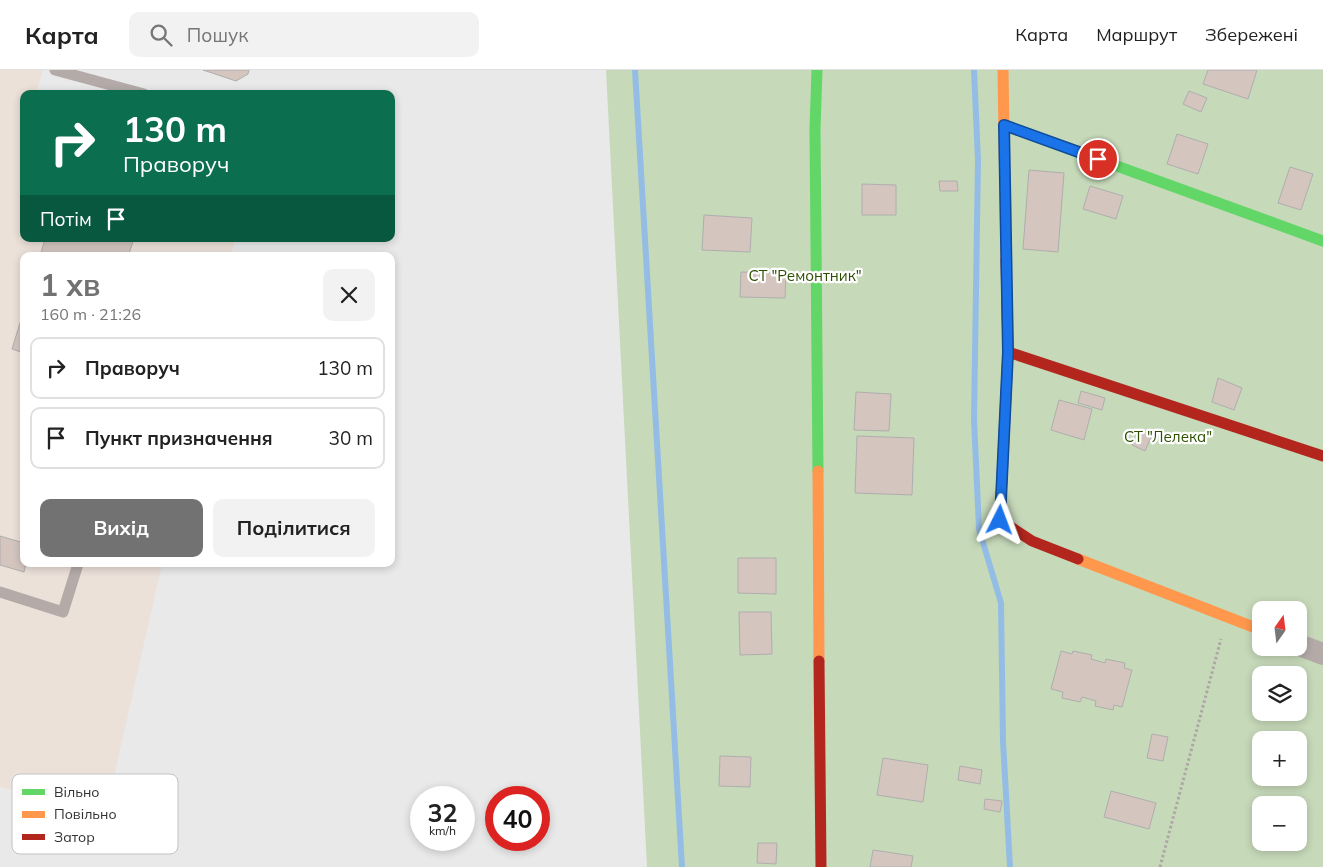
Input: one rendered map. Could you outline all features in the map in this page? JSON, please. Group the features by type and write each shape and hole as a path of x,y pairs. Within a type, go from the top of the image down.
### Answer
{"street":[{"path":"817,70 815,129 821,867"},
{"path":"1003,70 1008,352 1000,520 1032,541 1252,627"},
{"path":"1004,125 1323,241"},
{"path":"1008,352 1323,456"},
{"path":"1308,648 1323,654"}],"lane":[{"path":"55,70 129,90"},
{"path":"0,592 63,612 77,567"}],"path":[{"path":"1160,867 1227,617"}],"shaded area":[{"path":"0,70 43,70 37,90 20,90 20,242 234,242 232,252 20,252 20,567 161,567 115,774 12,774 12,789 0,787"}],"green space":[{"path":"606,70 1323,70 1323,867 647,867"}],"building":[{"path":"203,70 249,70 248,74 236,81"},
{"path":"1208,70 1257,70 1248,99 1203,84"},
{"path":"1189,91 1207,98 1201,112 1183,104"},
{"path":"1177,134 1208,144 1198,174 1167,164"},
{"path":"1290,167 1313,174 1301,210 1278,203"},
{"path":"1029,170 1064,173 1058,252 1023,249"},
{"path":"939,181 957,181 958,191 940,191"},
{"path":"862,184 896,185 896,215 862,215"},
{"path":"1090,186 1123,196 1116,219 1083,209"},
{"path":"704,215 752,218 750,252 702,250"},
{"path":"44,242 133,242 129,252 41,252"},
{"path":"741,272 786,273 785,298 740,297"},
{"path":"20,323 20,352 12,349"},
{"path":"1218,378 1242,388 1234,410 1212,402"},
{"path":"1081,391 1105,398 1102,410 1078,403"},
{"path":"856,392 891,394 889,431 854,430"},
{"path":"1059,400 1092,409 1084,440 1051,430"},
{"path":"1138,429 1152,435 1145,451 1132,445"},
{"path":"857,436 914,438 912,495 855,493"},
{"path":"0,536 20,542 20,567 25,567 24,572 0,565"},
{"path":"738,558 776,558 776,594 738,593"},
{"path":"739,612 771,612 772,654 740,655"},
{"path":"1061,651 1072,654 1073,651 1092,655 1091,659 1105,663 1106,659 1125,663 1124,668 1132,670 1122,707 1114,705 1113,710 1095,706 1096,701 1082,697 1080,702 1062,698 1063,692 1051,689"},
{"path":"1152,734 1168,737 1163,761 1147,758"},
{"path":"720,756 751,757 750,787 719,786"},
{"path":"883,758 928,765 923,802 877,795"},
{"path":"960,766 982,770 980,784 958,780"},
{"path":"1111,791 1156,803 1149,829 1104,817"},
{"path":"985,799 1002,801 1000,812 984,809"},
{"path":"758,843 777,843 776,864 757,863"},
{"path":"873,850 913,856 911,867 870,867"}],"waterway":[{"path":"635,70 682,867"},
{"path":"974,70 978,160 974,419 979,529 1001,603 1003,741 1010,867"}],"traffic: fast":[{"path":"817,70 815,129 818,471"},
{"path":"1004,125 1323,241"}],"traffic: slow":[{"path":"1003,70 1006,260"},
{"path":"818,471 819,661"},
{"path":"1078,559 1252,627"}],"traffic: jam":[{"path":"1006,260 1008,352 1000,520 1032,541 1078,559"},
{"path":"1008,352 1323,456"},
{"path":"819,661 821,867"}],"route":[{"path":"1000,520 1008,352 1004,125 1098,159"}],"park label":[{"name":"СТ \"Ремонтник\"","path":"805,275"},
{"name":"СТ \"Лелека\"","path":"1168,436"}]}
